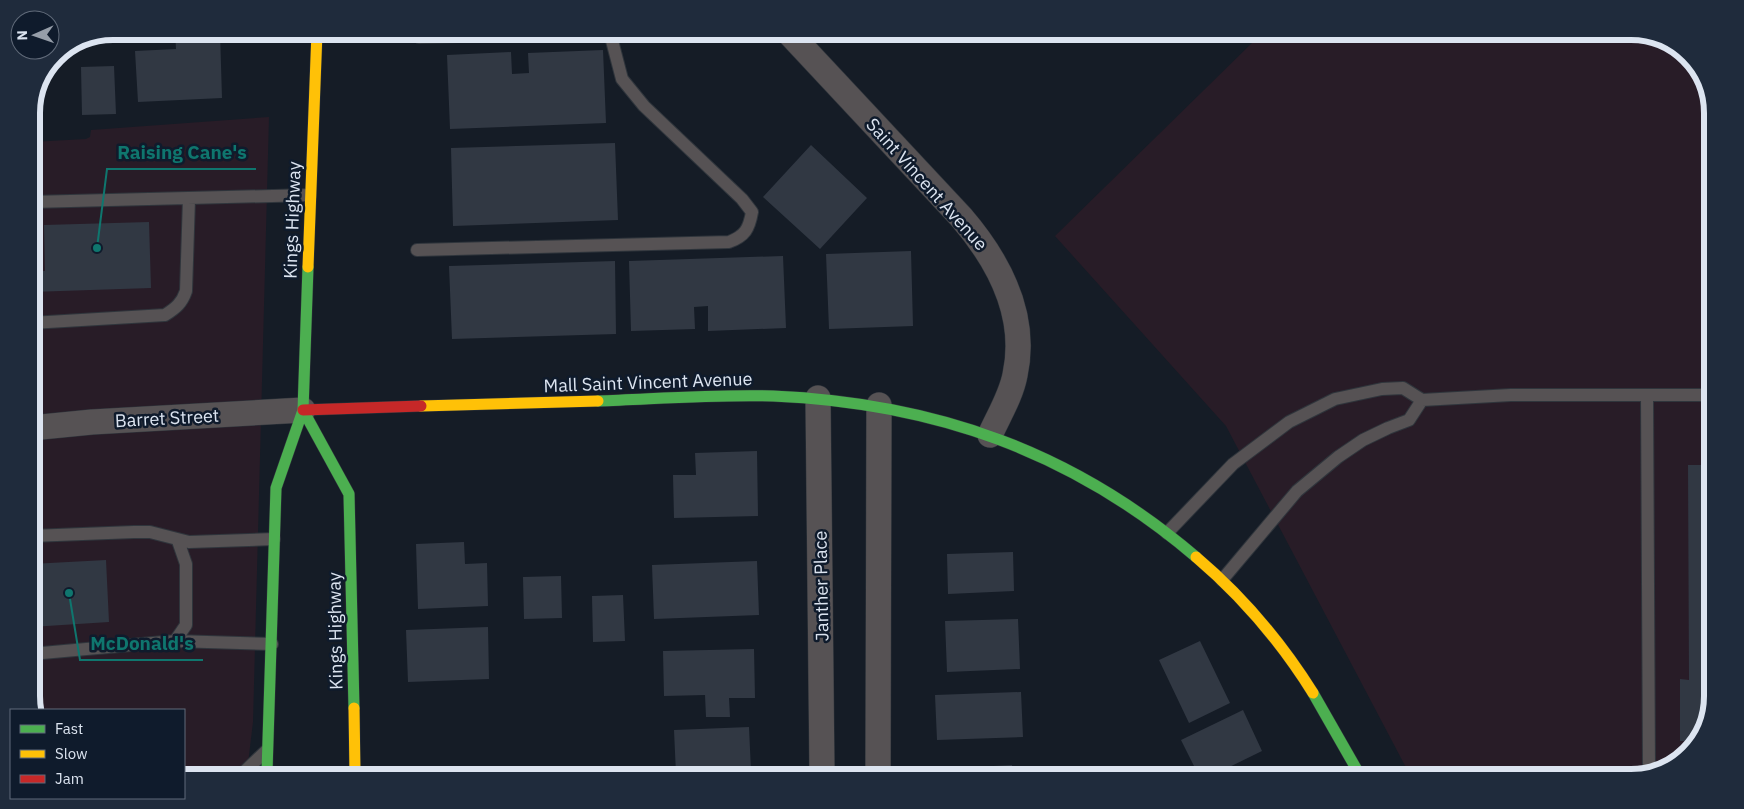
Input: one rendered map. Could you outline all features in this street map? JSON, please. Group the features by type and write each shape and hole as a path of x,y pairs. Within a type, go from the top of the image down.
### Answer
{"street":[{"name":"Kings Highway","path":"267,769 276,488 303,410 317,40"},
{"name":"Saint Vincent Avenue","path":"796,40 978,236 1001,273 1014,316 1017,356 1010,392 990,435"},
{"name":"Mall Saint Vincent Avenue","path":"303,410 676,397 818,398 879,405 943,420 990,435"},
{"name":"Janther Place","path":"818,398 822,769"},
{"path":"878,769 879,405"},
{"name":"Kings Highway","path":"303,410 349,494 355,769"},
{"name":"Barret Street","path":"40,427 92,422 303,410"},
{"path":"990,435 1030,450 1094,482 1167,533 1222,580 1249,607 1291,660 1328,716 1357,769"}],"lane":[{"path":"417,250 729,242 741,237 750,226 752,212 742,199 644,106 622,79 612,40"},
{"path":"40,202 188,200 310,195"},
{"path":"40,322 165,315 182,302 186,290 188,200"},
{"path":"1167,533 1233,464 1289,422 1335,400 1382,389 1403,388 1422,400 1452,397 1704,395"},
{"path":"1647,395 1649,767"},
{"path":"1222,580 1297,491 1338,456 1363,440 1409,420 1422,400"},
{"path":"40,536 150,532 178,541 274,539"},
{"path":"175,641 186,625 186,564 178,541"},
{"path":"40,653 175,641 272,644"},
{"path":"247,769 268,749"}],"shaded area":[{"path":"1253,40 1645,41 1668,50 1675,55 1683,61 1694,76 1702,94 1704,108 1704,696 1703,710 1692,737 1672,757 1645,768 1631,769 1407,769 1226,426 1055,236"},
{"path":"269,117 253,722 247,769 185,769 185,709 41,709 40,142 86,139 90,137 91,130"}],"building":[{"path":"175,40 220,40 222,98 138,102 135,51 176,49"},
{"path":"603,50 606,123 450,129 447,55 511,52 512,74 529,73 528,53"},
{"path":"114,66 116,114 82,115 81,67"},
{"path":"615,143 618,220 453,226 451,148"},
{"path":"811,145 867,198 820,249 763,197"},
{"path":"149,222 151,288 40,292 40,271 45,271 44,225"},
{"path":"911,251 913,326 829,329 826,254"},
{"path":"783,256 786,328 708,331 708,306 694,307 695,329 631,331 629,261"},
{"path":"615,261 616,334 452,339 449,266"},
{"path":"757,451 758,516 674,518 673,475 696,475 695,453"},
{"path":"1688,465 1704,465 1704,696 1703,710 1692,737 1688,742 1680,741 1680,679 1689,680"},
{"path":"464,542 465,564 487,563 488,606 418,609 416,544"},
{"path":"1013,552 1014,591 948,594 947,554"},
{"path":"106,560 109,622 40,626 40,564"},
{"path":"757,561 759,615 654,619 652,565"},
{"path":"561,576 562,618 524,619 523,577"},
{"path":"623,595 625,641 593,642 592,596"},
{"path":"1018,619 1020,669 947,672 945,621"},
{"path":"488,627 489,679 408,682 406,630"},
{"path":"1200,641 1230,703 1189,723 1159,660"},
{"path":"754,649 755,698 729,698 730,717 706,717 705,695 664,696 663,651"},
{"path":"1021,692 1023,737 937,740 935,695"},
{"path":"1243,710 1262,751 1225,769 1196,769 1181,740"},
{"path":"749,727 751,769 676,769 674,730"},
{"path":"1012,765 1012,769 938,769"}],"traffic: fast":[{"path":"267,769 276,488 303,410 308,267"},
{"path":"598,401 708,396 773,396 832,401 890,409 945,422 998,439 1050,461 1100,488 1149,520 1196,557"},
{"path":"303,410 349,494 354,708"},
{"path":"1313,693 1356,769"}],"traffic: slow":[{"path":"308,267 317,40"},
{"path":"421,406 598,401"},
{"path":"1196,557 1260,620 1288,656 1313,693"},
{"path":"354,708 355,769"}],"traffic: jam":[{"path":"303,410 421,406"}],"place":[{"name":"Raising Cane's","path":"97,248"},
{"name":"McDonald's","path":"69,593"}]}
